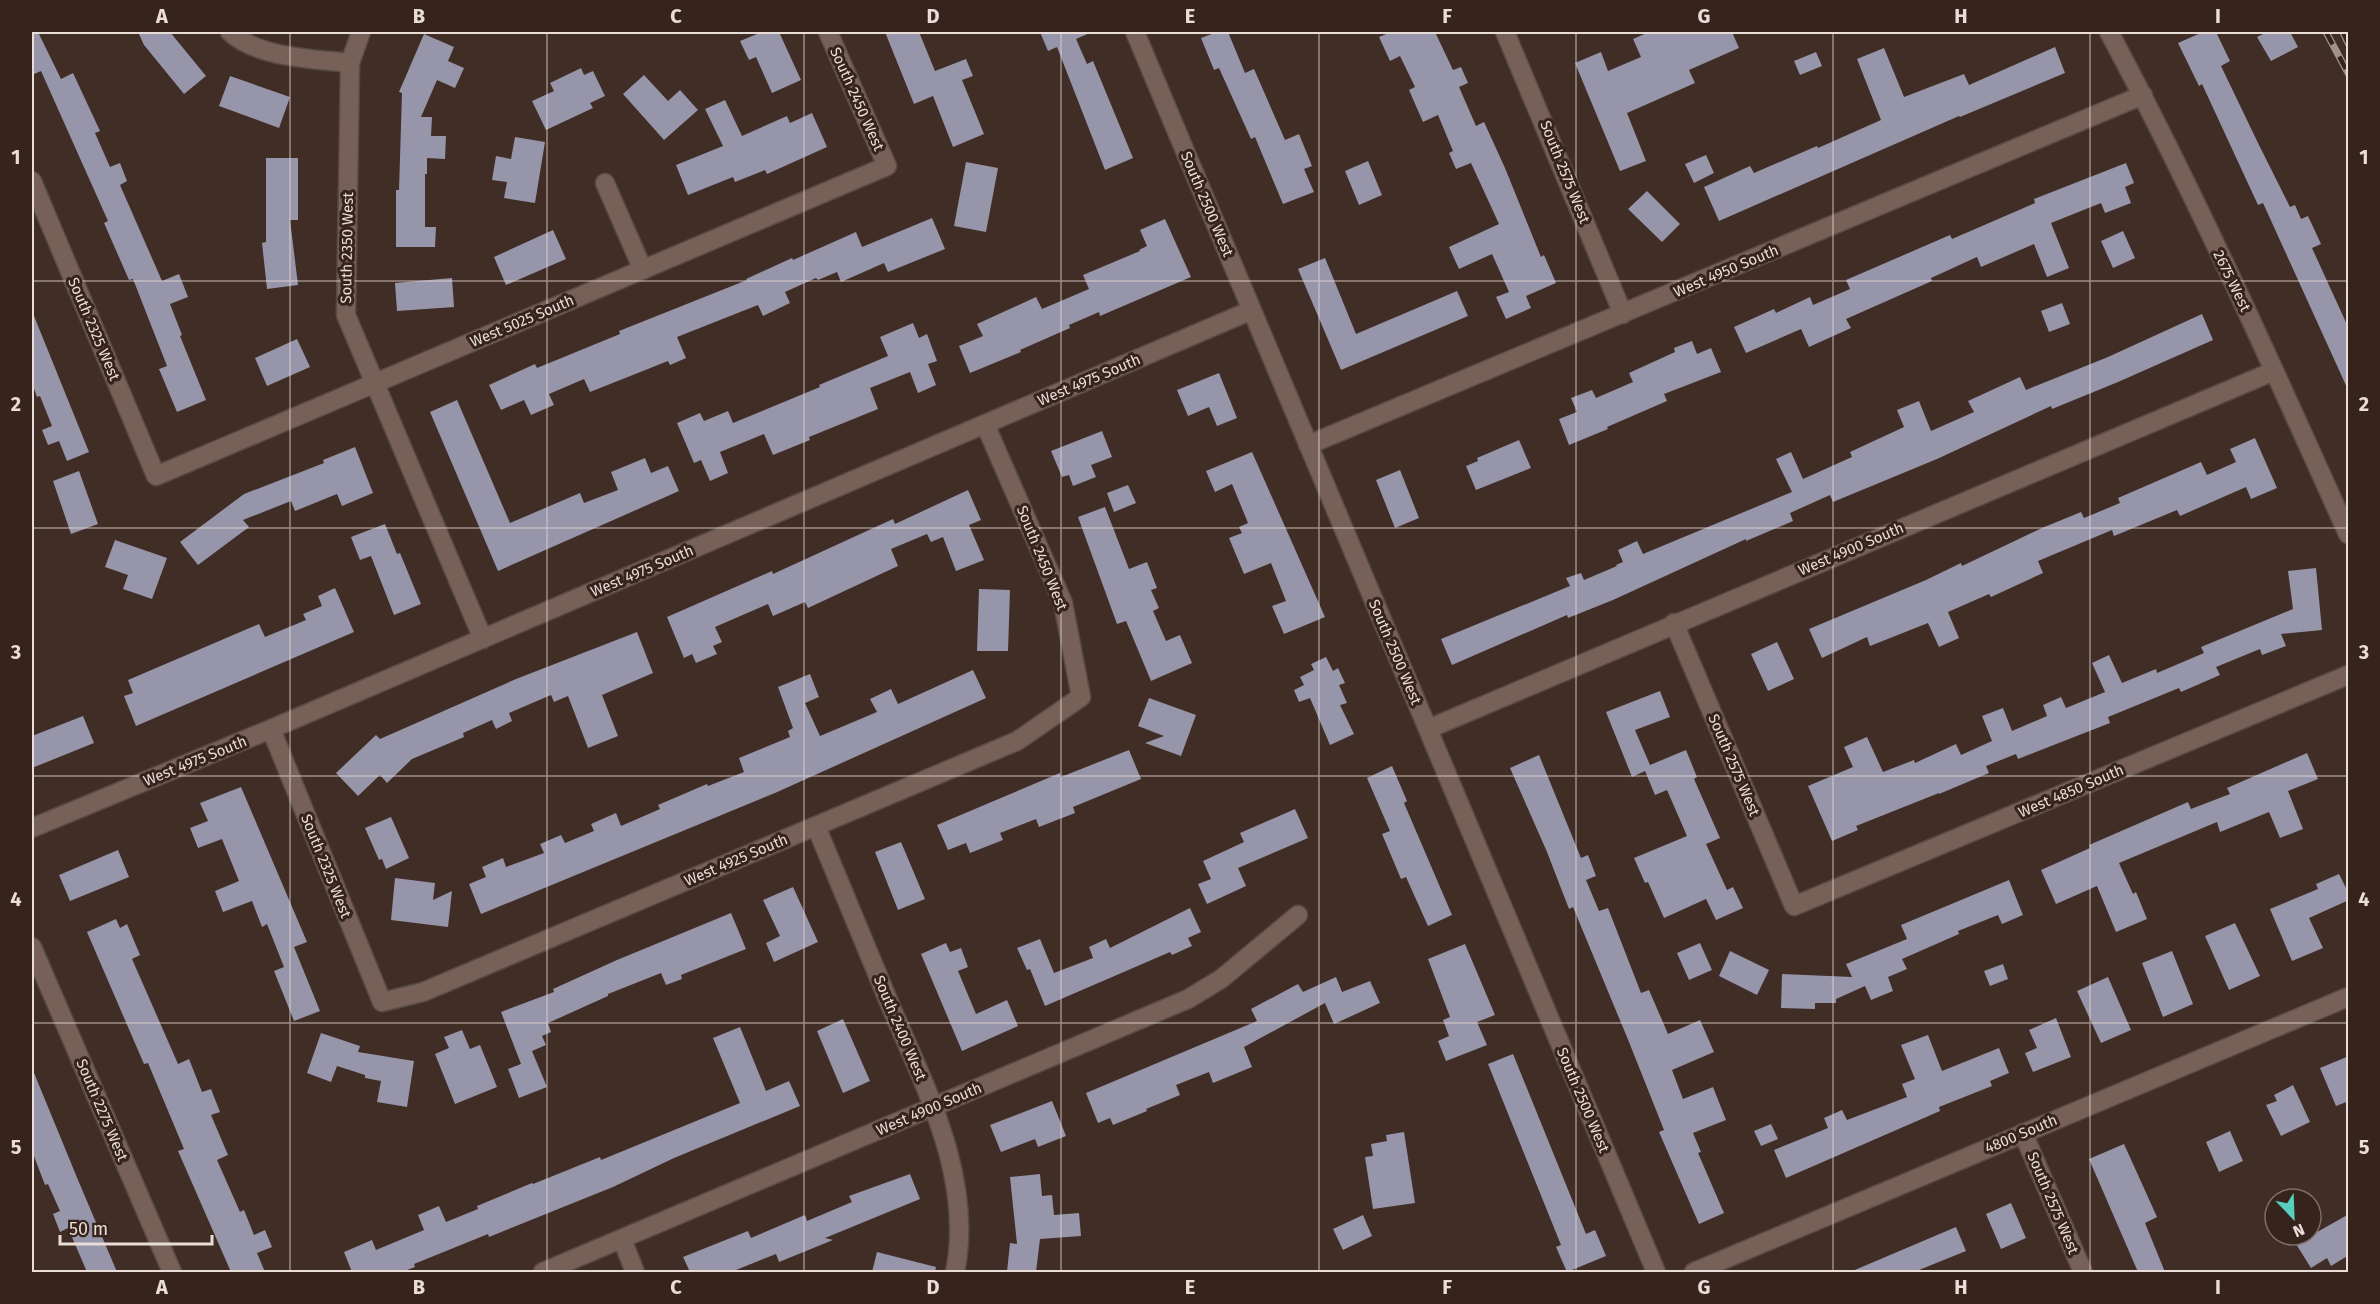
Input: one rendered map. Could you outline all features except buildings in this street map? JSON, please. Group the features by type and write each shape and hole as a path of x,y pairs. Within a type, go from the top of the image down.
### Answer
{"street":[{"path":"230,32 236,37 278,55 350,63"},
{"name":"South 2350 West","path":"361,32 350,63 346,315 483,639"},
{"name":"South 2450 West","path":"828,32 887,166"},
{"name":"South 2500 West","path":"1135,32 1656,1272"},
{"name":"South 2575 West","path":"1509,32 1623,314"},
{"name":"2675 West","path":"2109,32 2143,95 2349,534"},
{"name":"West 4950 South","path":"1308,445 2143,95"},
{"name":"West 5025 South","path":"156,476 887,166"},
{"name":"South 2325 West","path":"32,182 156,476"},
{"path":"605,183 643,270"},
{"name":"West 4975 South","path":"32,828 483,639 1252,310"},
{"name":"West 4900 South","path":"1428,729 2274,371"},
{"name":"South 2450 West","path":"985,424 1063,603 1081,697"},
{"name":"South 2575 West","path":"1674,623 1794,906"},
{"name":"West 4850 South","path":"1794,906 2349,675"},
{"name":"West 4925 South","path":"382,1002 423,992 1017,741 1081,697"},
{"name":"South 2325 West","path":"271,729 382,1002"},
{"name":"South 2400 West","path":"816,826 933,1107 951,1161 958,1213 955,1272"},
{"name":"West 4900 South","path":"543,1272 1188,999 1221,979 1298,915"},
{"name":"South 2275 West","path":"32,947 172,1272"},
{"name":"4800 South","path":"1694,1272 2349,997"},
{"name":"South 2575 West","path":"2023,1133 2083,1272"},
{"path":"622,1239 634,1272"}],"railway":[{"path":"2326,32 2348,73"},
{"path":"2343,32 2348,43"}]}
